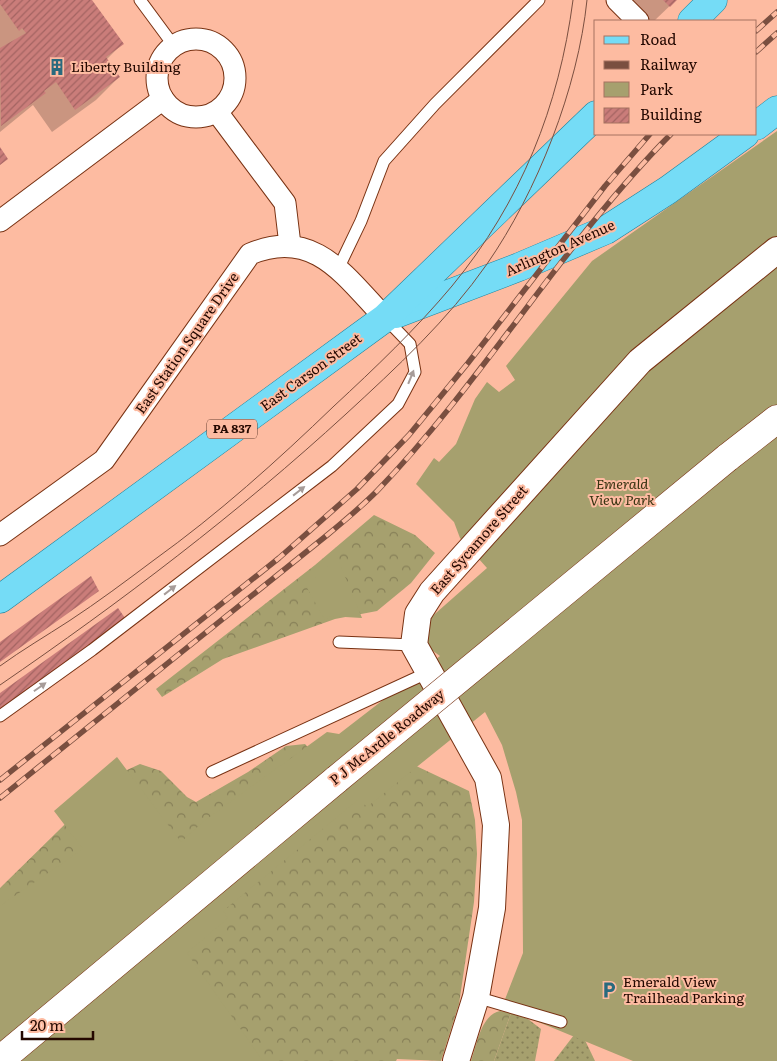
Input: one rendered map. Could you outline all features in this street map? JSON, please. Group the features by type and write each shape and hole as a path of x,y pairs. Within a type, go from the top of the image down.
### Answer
{"main road":[{"path":"693,20 713,0"},
{"name":"East Carson Street","path":"0,599 385,318 594,117"},
{"name":"Arlington Avenue","path":"385,318 519,267 606,230 668,190 744,135"},
{"name":"P J McArdle Roadway","path":"0,1060 337,779 777,419"}],"street":[{"path":"617,0 637,20"},
{"path":"199,38 211,41 230,57 235,69 236,81 230,99 217,112 193,118 176,112 163,99 158,88 157,76 160,63 174,46 186,40 199,38"},
{"path":"0,221 163,99"},
{"path":"217,112 285,202 290,245"},
{"name":"East Station Square Drive","path":"0,535 104,460 250,254 268,246 290,245 306,248 320,255 338,269 385,318"},
{"name":"East Sycamore Street","path":"414,645 418,614 432,592 640,361 777,250"},
{"path":"414,645 488,778 496,825 492,908 476,997 456,1061"}],"lane":[{"path":"140,0 174,46"},
{"path":"338,269 384,161 435,104 539,0"},
{"path":"0,716 92,650 332,466 398,404 415,372 410,344 385,318"},
{"path":"339,642 414,645"},
{"path":"212,772 429,672"},
{"path":"476,997 561,1022"}],"green space":[{"name":"Emerald View Park","path":"777,131 777,1061 633,1061 502,1007 523,953 522,820 502,745 485,712 367,807 359,799 223,911 228,918 187,953 263,1061 0,1061 0,906 83,849 54,811 117,757 181,842 204,821 327,732 339,734 440,656 411,635 487,568 460,538 454,522 416,484 434,458 439,462 456,444 475,399 487,382 499,392 515,380 506,366 592,261"},
{"path":"374,515 415,535 435,553 411,583 377,611 335,619 223,659 162,697 156,689 315,565"},
{"path":"337,557 362,618 328,616 326,622 306,586"},
{"path":"305,744 353,797 412,764 469,791 475,820 477,854 474,902 459,1004 441,1061 397,1059 396,1061 0,1061 0,888 114,776 140,764 161,771 187,797 196,802 248,772 286,746"},
{"path":"500,1011 511,1013 494,1061 471,1061 484,1024 488,1018"},
{"path":"511,1013 528,1019 541,1029 535,1061 494,1061"},
{"path":"574,1035 583,1036 595,1061 554,1061"}],"building":[{"name":"Liberty Building","path":"0,0 92,0 124,44 106,57 120,77 75,110 56,82 44,91 46,93 1,126 0,48 26,33 22,28 19,31 0,4"},
{"path":"663,0 677,0 670,7"},
{"path":"0,147 8,159 0,165"},
{"path":"91,576 99,591 0,662 0,642"},
{"path":"118,608 125,618 0,713 0,693"}],"tram line":[{"path":"0,666 101,599 224,506 291,447 380,363 452,286 498,221 517,187 533,152 558,78 567,40 573,0"},
{"path":"0,685 90,622 221,521 346,414 421,343 456,305 487,264 505,236 538,172 565,103 575,68 587,0"}],"railway":[{"path":"757,30 777,12"},
{"path":"757,51 777,33"},
{"path":"0,780 279,558 357,489 409,435 468,363 605,186 649,135"},
{"path":"0,798 326,536 377,491 453,404 558,266 631,176 670,135"}],"place":[{"name":"Liberty Building","path":"57,67"},
{"name":"Emerald View Trailhead Parking","path":"609,990"}]}
